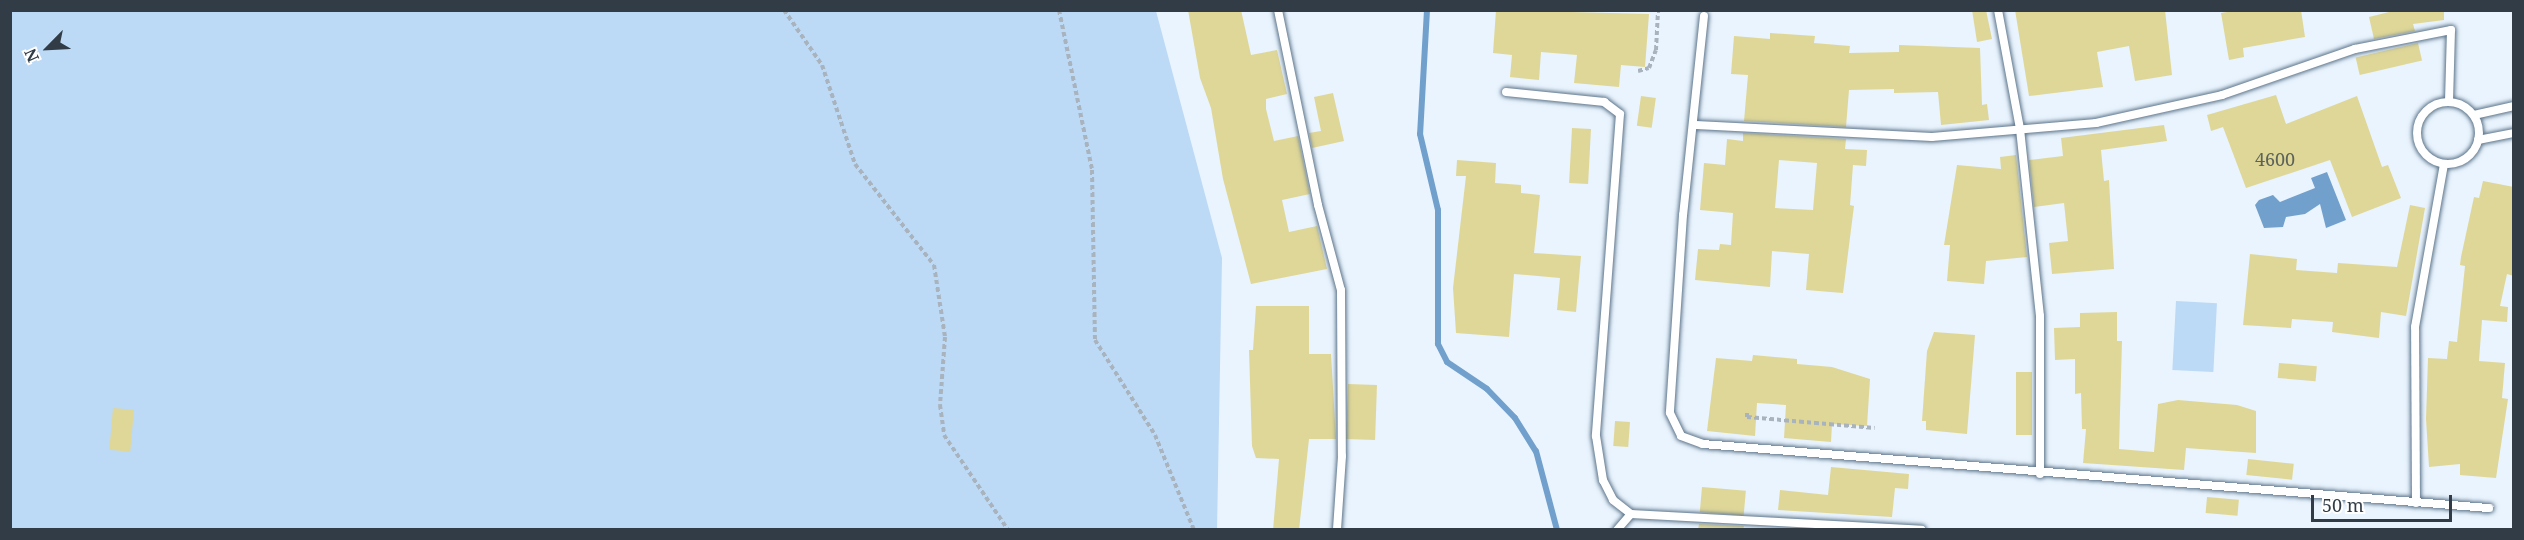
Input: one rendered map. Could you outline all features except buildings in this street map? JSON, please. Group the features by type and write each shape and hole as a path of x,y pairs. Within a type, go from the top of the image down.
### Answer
{"lane":[{"path":"1278,10 1318,205 1341,290 1342,456 1337,530"},
{"path":"1998,10 2020,129 2040,316 2040,474"},
{"path":"1704,16 1696,125 1683,215 1670,413 1681,436 1703,444 2040,474 2489,508"},
{"path":"1696,125 1932,137 2096,123 2222,95 2355,49 2451,30 2449,102"},
{"path":"1506,92 1604,102 1620,114 1596,436 1603,480 1613,500 1631,514 1922,530"},
{"path":"2514,106 2474,115 2449,102 2427,110 2416,131 2419,147 2429,159 2444,165 2459,163 2478,141 2514,133"},
{"path":"2474,115 2478,141"},
{"path":"2416,503 2415,327 2444,165"},
{"path":"1617,530 1631,514"}],"path":[{"path":"784,10 822,64 855,164 934,265 945,337 940,405 944,435 1008,530"},
{"path":"1059,10 1092,170 1095,340 1155,435 1194,530"},
{"path":"1638,71 1649,69 1656,50 1659,10"},
{"path":"1747,413 1747,417 1875,428"}],"shaded area":[{"path":"10,11 1156,11 1222,258 1217,529 11,529"},
{"path":"2327,172 2346,220 2326,228 2320,204 2305,214 2286,217 2283,227 2264,228 2255,205 2259,200 2273,195 2280,202 2315,188 2311,178"},
{"path":"2176,301 2217,303 2213,372 2172,370"}],"waterway":[{"path":"1427,10 1420,134 1438,210 1438,344 1447,362 1487,389 1515,418 1536,451 1557,530"}]}
